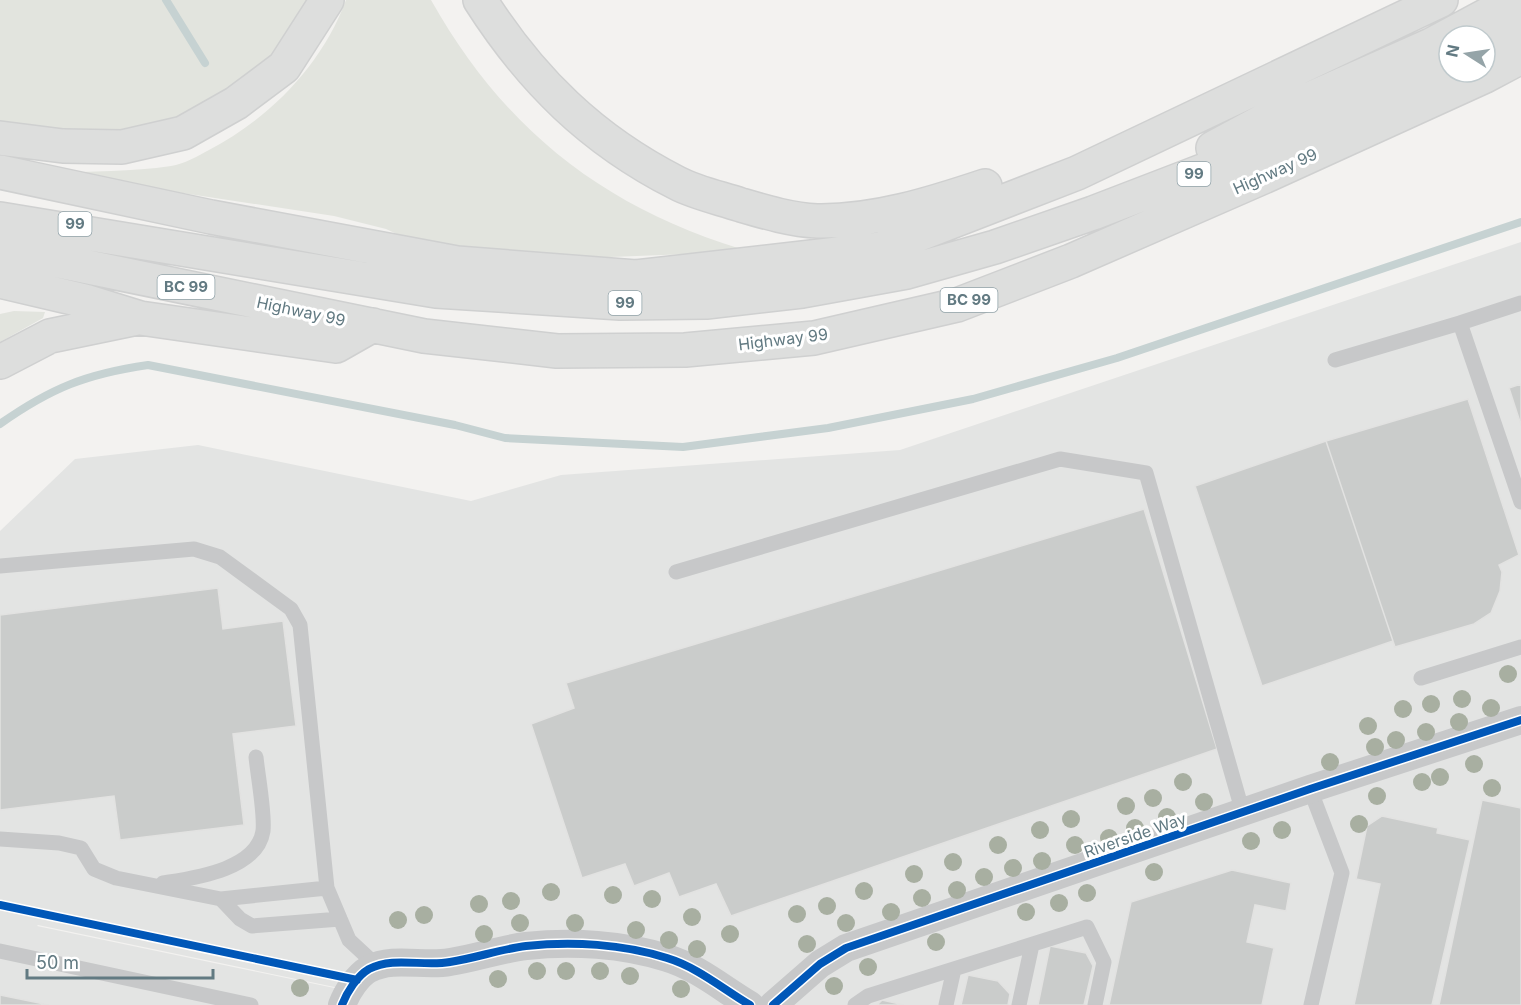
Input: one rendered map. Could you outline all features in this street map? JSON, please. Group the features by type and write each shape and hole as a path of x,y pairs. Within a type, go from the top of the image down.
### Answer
{"highway":[{"path":"0,138 63,146 122,147 183,133 236,103 284,67 327,0"},
{"path":"480,0 501,32 536,76 573,115 622,151 678,184 769,213 816,221 872,217 937,202 1036,169 1077,173"},
{"path":"0,172 211,217 457,263 636,277 881,249 1077,173 1441,0"},
{"name":"99","path":"1093,213 1280,112 1431,45 1515,0"},
{"path":"1497,35 1521,24"},
{"name":"Highway 99","path":"0,249 424,336 557,351 686,350 814,338 957,305 1071,261 1270,174 1485,76 1521,57"},
{"name":"99","path":"0,219 436,291 620,303 706,302 802,291 907,272 995,247 1093,213 1296,135 1437,64"},
{"name":"99","path":"0,205 149,243"},
{"path":"0,281 85,301 140,318 336,346 373,325"},
{"path":"0,362 50,336 140,318"}],"street":[{"name":"Riverside Way","path":"773,1005 792,985 846,948 1310,789 1521,720"},
{"path":"342,1005 357,980 377,966 393,962 449,963 525,946 601,946 669,958 704,975 750,1005"}],"lane":[{"path":"1335,360 1521,303"},
{"path":"1460,322 1521,502"},
{"path":"676,572 1060,459 1146,473 1243,813"},
{"path":"0,566 194,549 220,557 291,609 300,625 327,888 350,939 377,966"},
{"path":"1422,678 1521,647"},
{"path":"151,885 204,876 246,859 256,847 263,831 256,758"},
{"path":"1310,789 1342,873 1311,1005"},
{"path":"0,839 59,843 81,848 94,869 116,878 221,899 327,888"},
{"path":"221,899 240,919 252,926 340,919"},
{"path":"855,1005 868,996 1087,927 1104,962 1095,1005"},
{"path":"1019,1005 1032,945"},
{"path":"0,951 251,1005"},
{"path":"946,1005 954,969"}],"shaded area":[{"path":"0,0 312,0 282,47 216,105 132,136 0,125"},
{"path":"346,0 431,0 459,46 490,87 524,124 560,156 600,185 644,210 690,231 741,249 689,254 584,258 427,248 386,229 334,216 51,173 171,166 191,160 209,150 253,122 291,87 323,46"},
{"path":"1521,242 1521,1005 0,1005 0,531 75,459 198,445 471,501 561,475 900,450","holes":["38,925 344,990 37,926"]},
{"path":"14,311 45,312 43,318 0,342 0,314"}],"building":[{"path":"1521,384 1521,425 1509,388"},
{"path":"1468,399 1519,555 1499,565 1502,572 1500,591 1491,613 1474,624 1395,647 1326,441"},
{"path":"1326,441 1393,641 1262,686 1195,486"},
{"path":"1144,509 1217,749 731,916 716,884 679,897 669,873 634,886 625,864 582,878 531,724 574,708 566,683"},
{"path":"218,588 223,629 283,621 296,726 233,734 244,825 120,840 114,796 0,810 0,615"},
{"path":"1482,800 1521,808 1521,1005 1439,1005"},
{"path":"1382,816 1438,828 1437,833 1470,840 1432,1005 1354,1005 1380,884 1356,879 1367,826"},
{"path":"1232,870 1291,883 1286,911 1255,905 1247,942 1274,948 1262,1005 1109,1005 1131,902"},
{"path":"1050,946 1086,953 1093,966 1084,1005 1038,1005"},
{"path":"968,975 998,981 1010,994 1008,1005 961,1005"},
{"path":"0,995 49,1005 0,1005"},
{"path":"882,1000 904,1005 877,1005"}],"waterway":[{"path":"166,0 205,63"},
{"path":"0,424 18,411 70,384 106,373 148,365 455,425 505,438 683,447 828,428 973,399 1117,358 1521,222"}],"cycle path":[{"path":"773,1005 820,964 846,948 1310,789 1521,720"},
{"path":"0,905 357,980"},
{"path":"342,1005 360,976 379,965 398,962 440,963 517,947 561,944 615,947 667,958 699,973 750,1005"}]}
